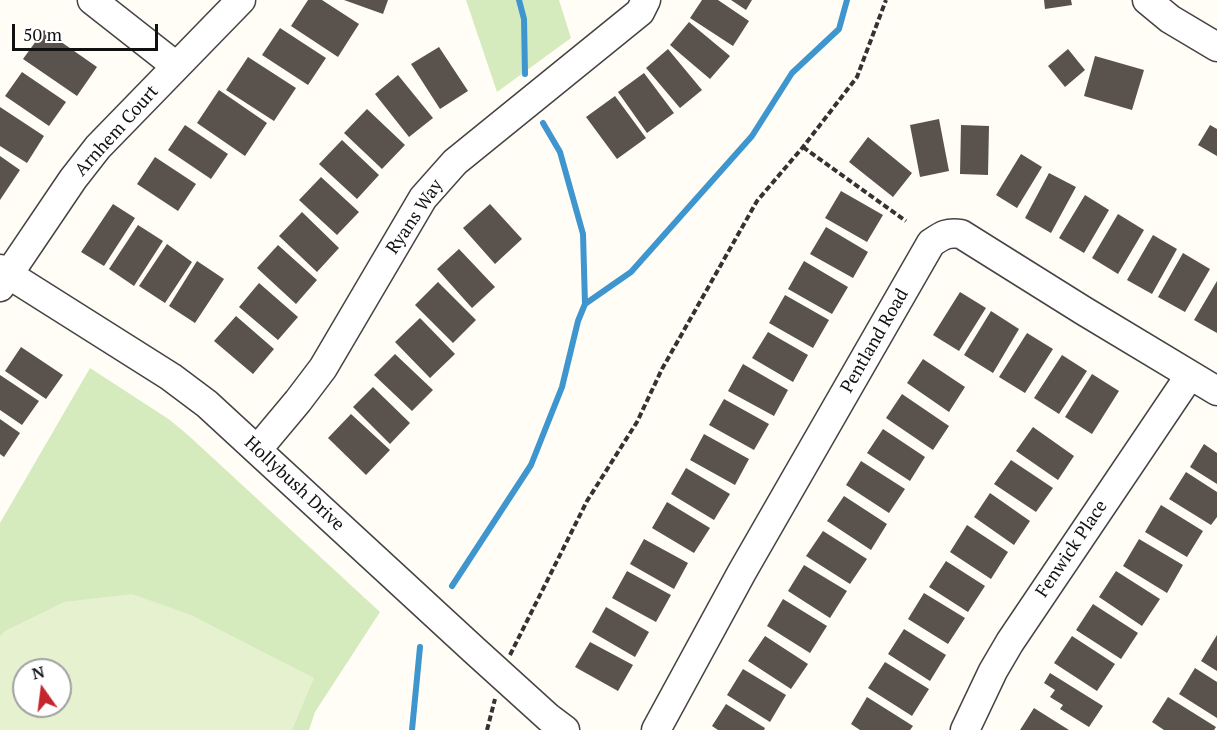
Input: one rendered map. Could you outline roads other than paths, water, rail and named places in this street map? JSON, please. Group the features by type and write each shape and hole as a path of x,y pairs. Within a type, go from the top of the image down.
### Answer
{"street":[{"path":"92,0 176,66"},
{"name":"Arnhem Court","path":"3,277 98,147 241,0"},
{"name":"Ryans Way","path":"257,450 323,368 423,198 455,162 640,12 646,0"},
{"path":"1148,0 1170,18 1217,47"},
{"name":"Pentland Road","path":"656,730 742,572 932,243 942,236 951,232 961,234 1217,391"},
{"name":"Hollybush Drive","path":"3,277 171,377 207,404 474,650 565,730"},
{"name":"Fenwick Place","path":"965,730 993,671 1010,642 1190,375"}],"waterway":[{"path":"519,0 524,19 525,74"},
{"path":"585,304 631,272 752,136 792,73 839,29 847,0"},
{"path":"452,586 531,465 562,387 578,321 585,304 583,234 560,152 543,123"},
{"path":"412,730 420,647"}]}
